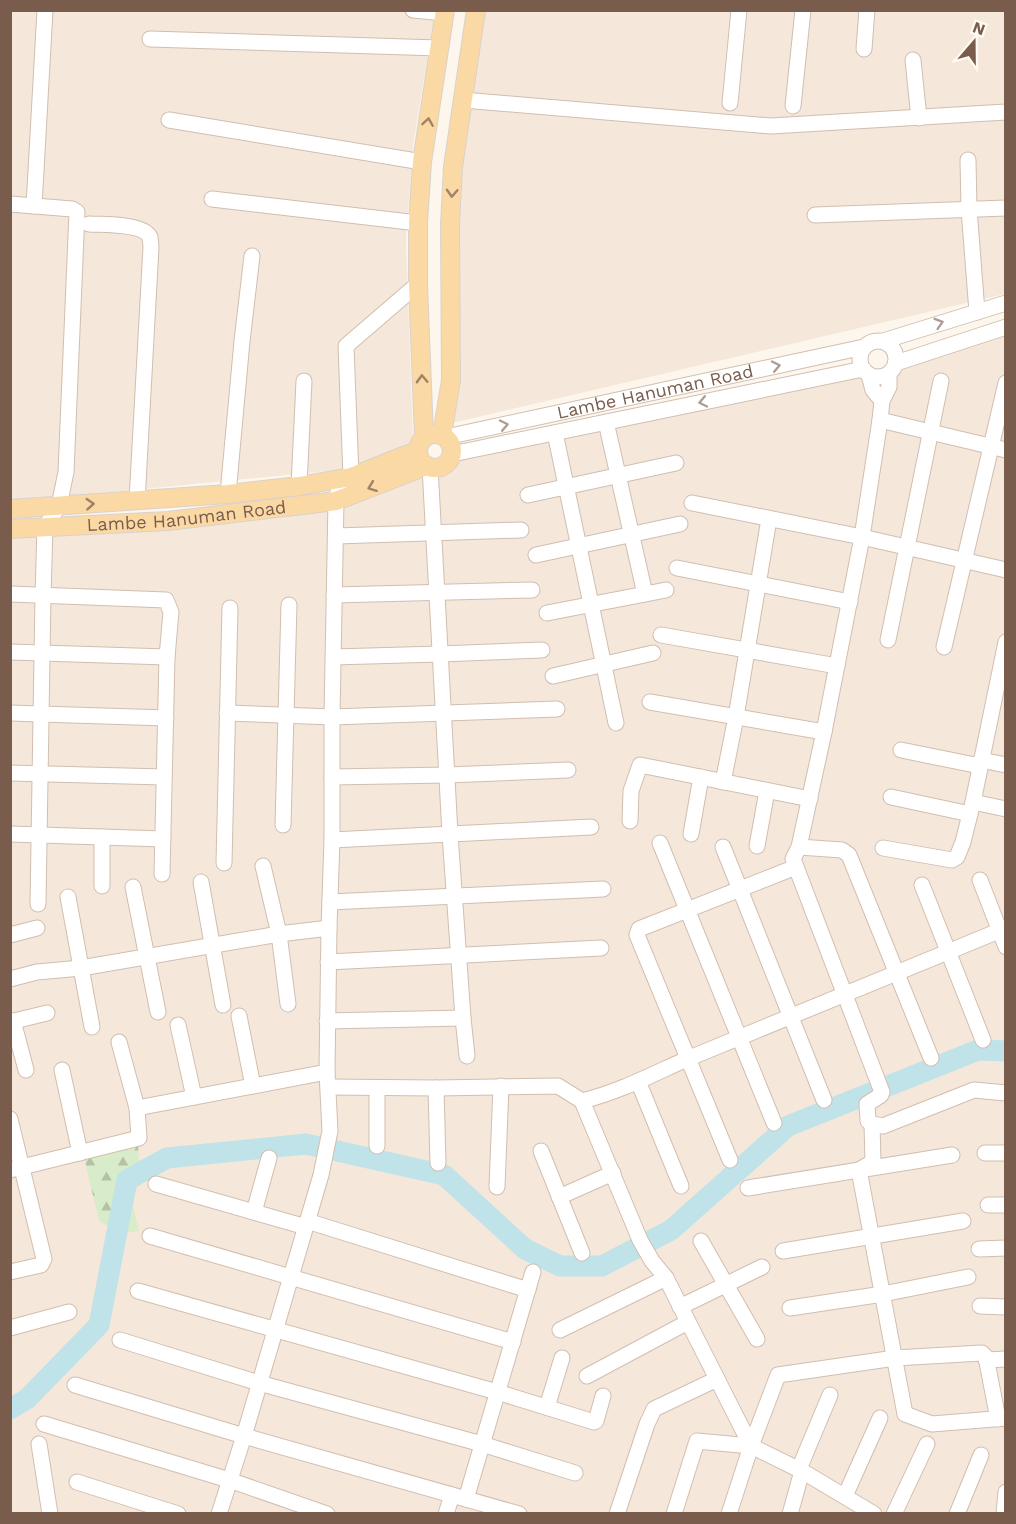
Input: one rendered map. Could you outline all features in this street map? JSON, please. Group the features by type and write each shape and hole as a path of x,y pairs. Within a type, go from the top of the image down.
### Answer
{"main road":[{"path":"445,12 422,162 418,223 418,284 425,455 435,468 444,466 451,459 447,442 451,380 450,224 453,167 476,10"},
{"path":"425,455 433,433 447,442"},
{"name":"Lambe Hanuman Road","path":"10,509 228,494 299,486 346,478 425,455"},
{"name":"Lambe Hanuman Road","path":"10,530 168,521 336,501 425,455"}],"street":[{"path":"34,206 45,10"},
{"path":"413,10 445,12"},
{"path":"730,103 739,10"},
{"path":"793,106 803,10"},
{"path":"864,49 867,10"},
{"path":"150,39 439,48"},
{"path":"913,60 919,118"},
{"path":"463,100 771,126 1005,112"},
{"path":"169,120 422,162"},
{"path":"968,160 969,209 977,312"},
{"path":"212,199 418,223"},
{"path":"10,204 72,209 76,212 66,472 58,506 45,527 38,904"},
{"path":"815,215 1005,208"},
{"path":"89,224 132,226 150,237 137,501"},
{"path":"228,494 252,256"},
{"path":"219,1514 307,1224 321,1175 330,1131 327,1021 332,840 334,595 336,501 346,478 345,346 418,284"},
{"path":"882,401 871,386 860,360 864,346 873,341 883,341 1005,303"},
{"path":"866,372 879,377 893,369 1005,327"},
{"path":"859,1170 873,1162 867,1104 882,1092 793,859 799,847 810,799 850,602 882,401 889,387 897,355 893,348 883,341"},
{"name":"Lambe Hanuman Road","path":"447,442 864,346"},
{"name":"Lambe Hanuman Road","path":"447,442 555,433 866,372"},
{"path":"299,486 304,381"},
{"path":"888,640 941,381"},
{"path":"944,647 964,561 998,448 1005,383"},
{"path":"880,420 998,448"},
{"path":"606,422 645,594"},
{"path":"555,433 615,723"},
{"path":"425,455 434,533 450,834 467,1056"},
{"path":"528,495 676,463"},
{"path":"692,503 862,537 1005,570"},
{"path":"723,782 748,650 769,519"},
{"path":"536,555 680,524"},
{"path":"336,536 521,530"},
{"path":"677,568 850,602"},
{"path":"334,595 532,590"},
{"path":"546,613 666,590"},
{"path":"10,594 165,600 171,612 167,657 162,874"},
{"path":"284,825 289,605"},
{"path":"224,863 230,608"},
{"path":"661,635 837,666"},
{"path":"883,848 953,860 957,857 972,808 989,717 1002,673 1005,642"},
{"path":"333,657 542,650"},
{"path":"10,652 167,657"},
{"path":"553,676 653,653"},
{"path":"650,702 824,732"},
{"path":"227,713 332,717 557,709"},
{"path":"10,713 166,718"},
{"path":"989,717 1005,720"},
{"path":"901,750 1005,765"},
{"path":"630,821 632,791 640,765 810,799"},
{"path":"332,777 568,770"},
{"path":"10,773 164,777"},
{"path":"691,834 701,777"},
{"path":"758,846 768,791"},
{"path":"891,797 972,808 1005,809"},
{"path":"332,840 591,828"},
{"path":"10,834 163,839"},
{"path":"102,837 102,886"},
{"path":"660,843 774,1123"},
{"path":"723,847 824,1100"},
{"path":"799,847 842,850 849,855 931,1058"},
{"path":"263,866 279,934 288,1004"},
{"path":"730,1160 637,935 639,929 796,867"},
{"path":"980,880 1002,930 1005,947"},
{"path":"201,882 224,1005"},
{"path":"922,885 983,1040"},
{"path":"133,887 158,1012"},
{"path":"330,902 603,889"},
{"path":"68,897 92,1027"},
{"path":"10,935 37,928"},
{"path":"10,979 37,972 81,968 279,934 329,928"},
{"path":"582,1101 638,1081 739,1037 1002,930"},
{"path":"328,962 601,948"},
{"path":"26,1070 12,1022 47,1013"},
{"path":"238,1016 253,1086"},
{"path":"327,1021 463,1018"},
{"path":"178,1025 194,1097"},
{"path":"17,1169 140,1138 137,1108 119,1042"},
{"path":"62,1071 80,1153"},
{"path":"137,1108 253,1086 328,1079 376,1088 558,1086 582,1101 640,1240 652,1261 666,1278 751,1446"},
{"path":"638,1081 681,1186"},
{"path":"497,1187 501,1086"},
{"path":"376,1088 377,1146"},
{"path":"436,1088 438,1163"},
{"path":"870,1123 883,1126 974,1090 1005,1093"},
{"path":"10,1119 17,1169 44,1259 41,1265 10,1272"},
{"path":"541,1151 582,1253"},
{"path":"985,1153 1005,1154"},
{"path":"747,1188 952,1155"},
{"path":"254,1212 269,1158"},
{"path":"729,1514 751,1446 778,1375 895,1358 979,1352 984,1354 1002,1418 932,1424 905,1414 895,1358 883,1294 859,1170"},
{"path":"560,1197 613,1173"},
{"path":"156,1184 254,1212 307,1224 528,1290"},
{"path":"987,1205 1005,1205"},
{"path":"783,1251 963,1221"},
{"path":"150,1236 513,1342"},
{"path":"701,1241 757,1340"},
{"path":"979,1249 1005,1248"},
{"path":"680,1307 762,1267"},
{"path":"446,1514 459,1497 482,1444 533,1272"},
{"path":"790,1308 883,1294 968,1277"},
{"path":"560,1330 666,1278"},
{"path":"138,1291 497,1392 595,1422 603,1396"},
{"path":"980,1306 1005,1307"},
{"path":"10,1328 69,1312"},
{"path":"587,1376 688,1322"},
{"path":"120,1340 259,1383 482,1444 575,1473"},
{"path":"547,1407 561,1358"},
{"path":"986,1360 1005,1359"},
{"path":"617,1514 654,1409 717,1379"},
{"path":"75,1385 244,1436 519,1514"},
{"path":"790,1514 800,1470 830,1395"},
{"path":"845,1496 880,1418"},
{"path":"44,1424 229,1480 327,1514"},
{"path":"674,1514 697,1441 751,1446 800,1470 874,1514"},
{"path":"39,1444 50,1514"},
{"path":"894,1514 927,1444"},
{"path":"957,1514 981,1455"},
{"path":"76,1482 178,1514"},
{"path":"1004,1514 1005,1492"}],"shaded area":[{"path":"11,11 435,11 413,146 406,239 413,440 358,468 11,502"},
{"path":"478,11 1005,11 1005,294 452,423 454,167"},
{"path":"1005,333 1005,1513 221,1514 323,1175 338,502 433,470 443,469 453,460 863,372 876,379 886,380 899,366"},
{"path":"333,506 327,1131 217,1513 11,1514 11,534"}],"green space":[{"path":"138,1143 140,1179 132,1202 139,1231 120,1233 99,1221 84,1157"}],"waterway":[{"path":"10,1409 27,1399 99,1325 127,1180 167,1158 306,1144 444,1175 525,1249 560,1266 602,1266 671,1230 788,1126 978,1050 1006,1051"}]}
